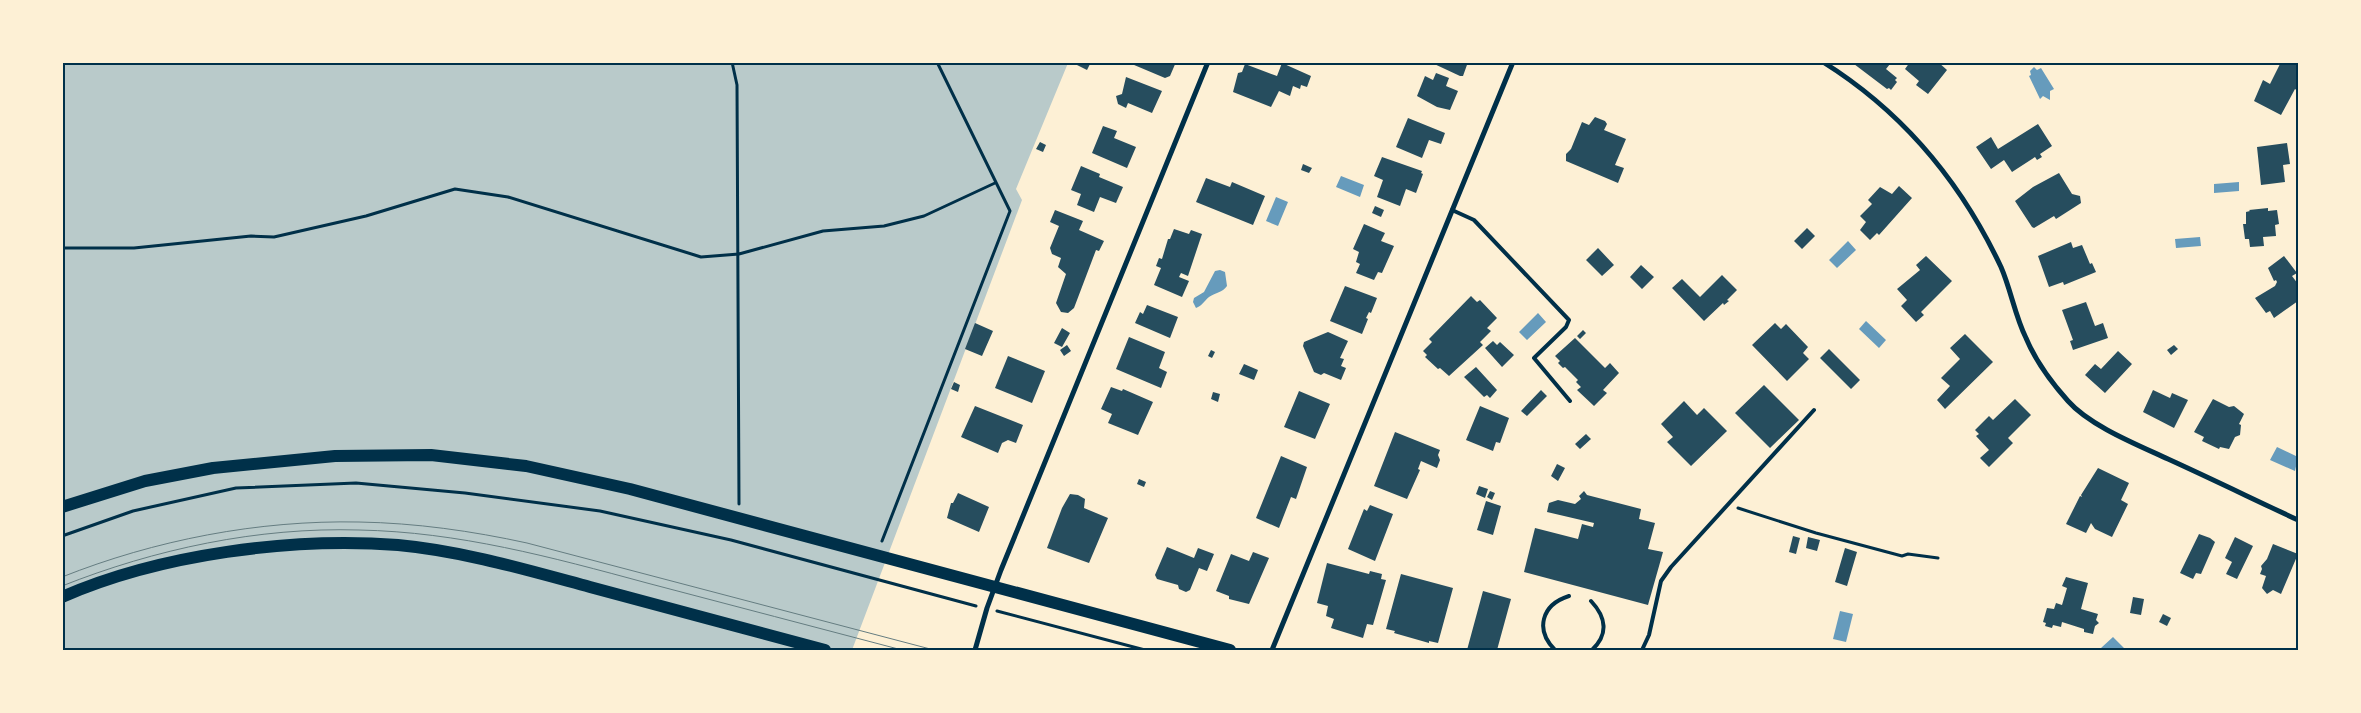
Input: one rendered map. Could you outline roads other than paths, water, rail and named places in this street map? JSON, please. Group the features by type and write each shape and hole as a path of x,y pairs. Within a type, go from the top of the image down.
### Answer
{"main road":[{"path":"62,507 145,481 214,468 335,456 431,455 526,466 630,489 1230,650"},
{"path":"62,597 140,570 215,555 332,542 399,545 468,556 825,650"}],"street":[{"path":"975,650 995,587 1208,62"},
{"path":"1272,650 1513,62"},
{"path":"1823,62 1849,79 1890,112 1921,143 1946,173 1975,216 2001,269 2025,337 2042,368 2070,403 2110,432 2298,520"}],"lane":[{"path":"1452,210 1474,220 1569,320 1566,327 1534,358 1570,401"},
{"path":"1642,650 1649,635 1661,582 1671,567 1814,410"},
{"path":"1556,650 1547,642 1543,631 1543,620 1548,608 1559,599 1568,596"},
{"path":"1591,601 1600,610 1604,620 1604,631 1599,643 1592,650"}],"water":[{"path":"2034,67 2037,70 2041,68 2054,89 2050,91 2050,100 2043,96 2040,99 2029,76 2031,75 2030,71"},
{"path":"1341,176 1364,185 1360,197 1336,187"},
{"path":"2239,182 2239,191 2214,193 2214,184"},
{"path":"1276,197 1288,202 1278,226 1266,221"},
{"path":"2200,237 2201,246 2176,248 2175,239"},
{"path":"1848,241 1856,250 1837,268 1829,260"},
{"path":"1215,271 1225,272 1227,286 1196,308 1193,302 1194,298 1204,292"},
{"path":"1538,313 1546,322 1527,340 1519,332"},
{"path":"1866,321 1886,340 1879,348 1859,329"},
{"path":"2277,447 2298,457 2295,471 2270,460"},
{"path":"1840,611 1853,614 1846,642 1833,639"},
{"path":"2113,637 2126,650 2103,650 2101,648"}],"tram line":[{"path":"62,577 97,564 170,543 245,529 321,522 402,524 465,531 527,543 934,650"},
{"path":"62,586 133,561 170,551 245,537 321,530 396,532 433,535 540,555 902,650"}]}
